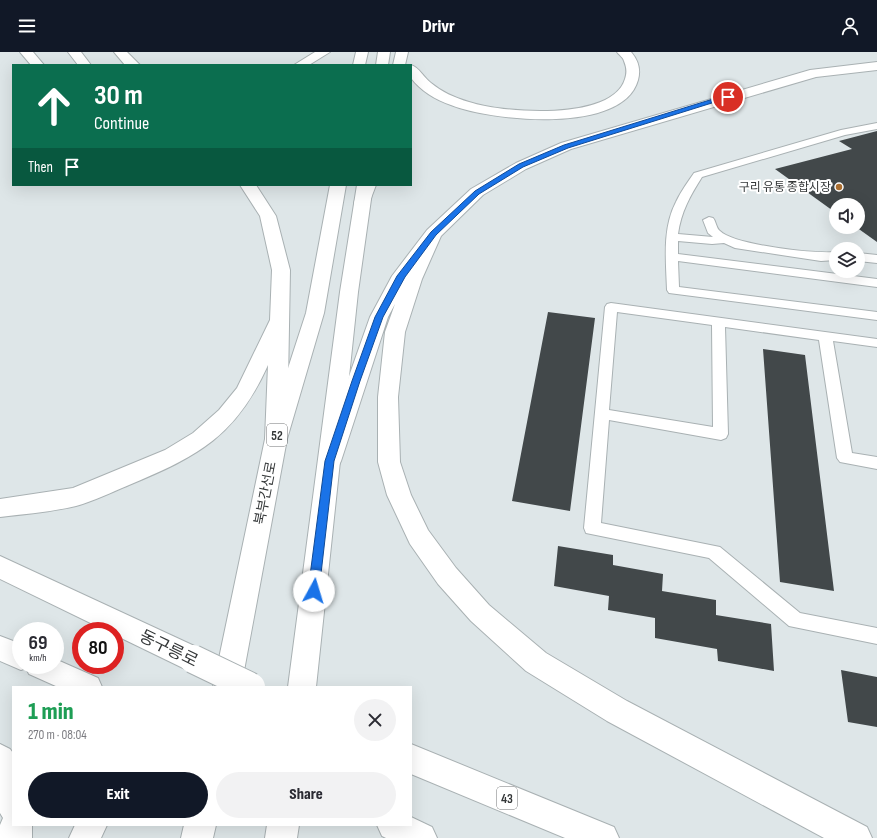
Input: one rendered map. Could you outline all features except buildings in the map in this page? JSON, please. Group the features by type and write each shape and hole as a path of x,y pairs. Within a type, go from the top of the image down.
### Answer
{"main road":[{"path":"26,52 37,64"},
{"path":"74,52 84,64"},
{"path":"120,52 132,64"},
{"path":"302,64 324,52"},
{"path":"359,64 362,52"},
{"path":"382,64 384,52"},
{"path":"400,64 402,52"},
{"path":"406,52 409,64"},
{"path":"412,70 428,88 444,98 460,104 492,112 510,114 565,114 593,110 623,96 630,88 633,74 628,56 623,52"},
{"path":"330,461 379,317 401,276 433,234 477,192 521,166 566,146 698,105 772,84 815,73 877,66"},
{"path":"249,186 268,216 276,241 280,270 276,439"},
{"name":"북부간선로","path":"227,686 276,439 315,313 338,186"},
{"path":"302,686 349,292 366,186"},
{"path":"433,234 413,279 395,332 388,397 389,462 399,495 419,537 446,576 480,613 536,662 617,711 856,838"},
{"path":"0,508 75,497 155,464 201,439 228,416 246,391 279,321"},
{"name":"동구릉로","path":"0,567 249,686"},
{"path":"0,648 12,653"},
{"path":"59,674 86,686"},
{"path":"0,759 3,764 12,803"},
{"name":"43","path":"412,759 603,838"},
{"path":"16,826 16,838"},
{"path":"85,838 90,826"},
{"path":"197,838 200,826"},
{"path":"281,838 283,826"},
{"path":"395,826 421,838"}],"lane":[{"path":"877,126 844,132 698,175 679,205 672,237 671,257 673,290 877,316"},
{"path":"709,220 714,233 735,244 829,256"},
{"path":"672,237 712,241 726,239"},
{"path":"671,257 877,283"},
{"path":"865,258 877,259"},
{"path":"877,343 611,306 592,528 714,552 795,620 877,636"},
{"path":"602,414 721,434 718,321"},
{"path":"825,336 845,458 877,463"}],"place":[{"name":"구리 유통 종합시장","path":"839,187"}],"route":[{"path":"314,591 320,530 330,461 356,381 379,317 401,276 433,234 477,192 521,166 566,146 728,97"}]}
